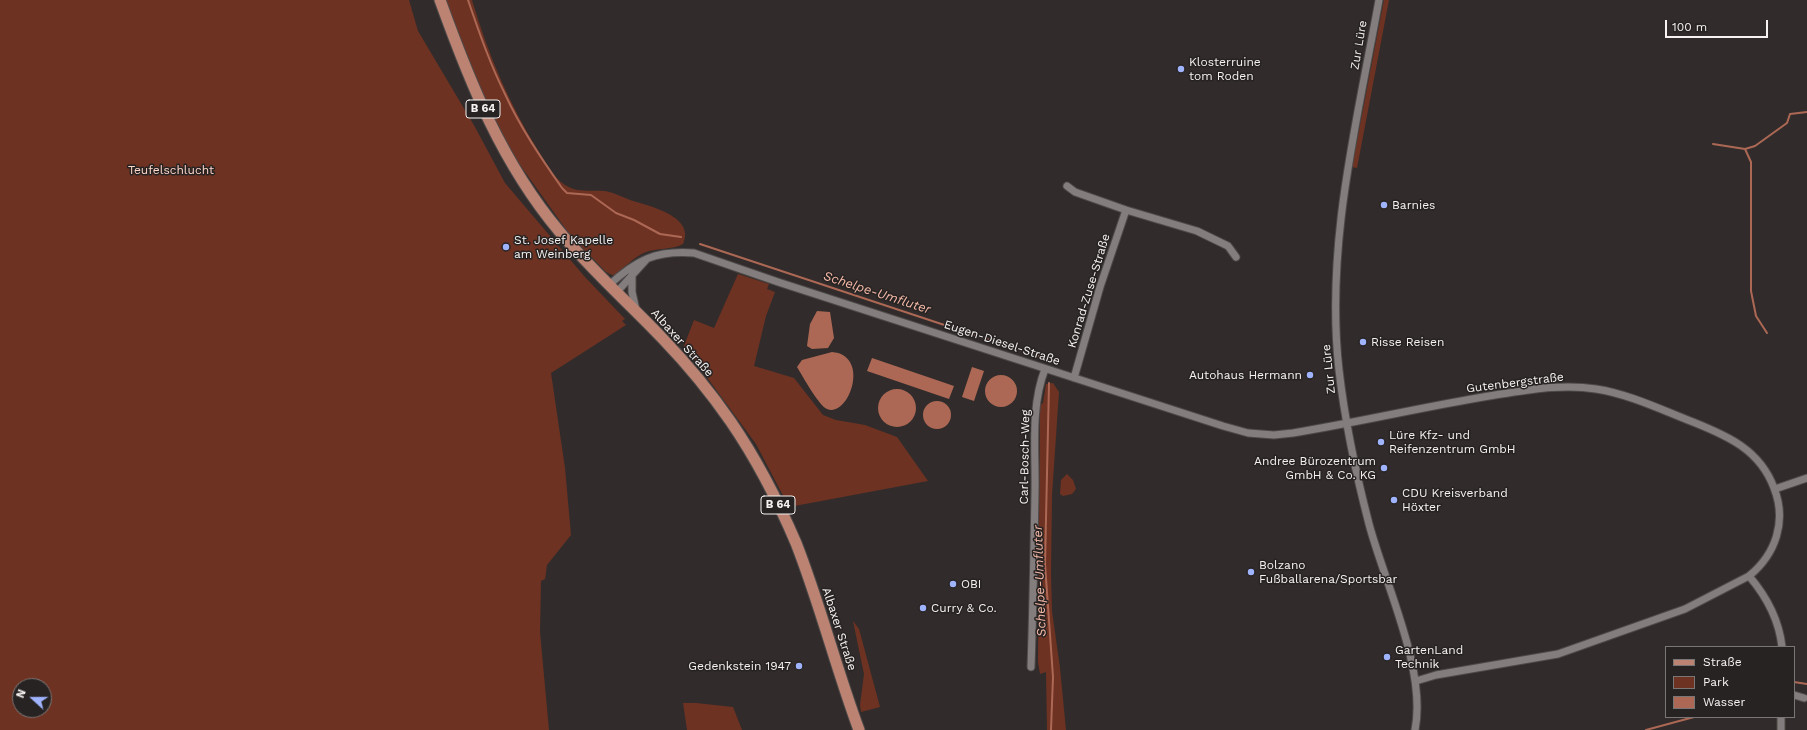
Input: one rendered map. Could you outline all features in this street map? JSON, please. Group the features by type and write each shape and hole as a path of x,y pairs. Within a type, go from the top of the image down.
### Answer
{"main road":[{"name":"Albaxer Straße","path":"440,0 475,93 508,157 557,229 612,289 682,359 712,396 746,446 767,482 785,518 805,569 859,730"}],"street":[{"name":"Zur Lüre","path":"1379,0 1348,166 1336,270 1336,325 1339,370 1347,424 1370,525 1401,624 1416,681 1418,704 1415,730"},
{"path":"1067,186 1075,192 1126,210 1197,231 1228,246 1236,257"},
{"name":"Konrad-Zuse-Straße","path":"1074,378 1100,286 1126,210"},
{"name":"Eugen-Diesel-Straße","path":"612,289 638,262 653,255 674,251 694,253 1045,369 1248,433 1274,435 1347,424"},
{"path":"612,289 632,275 653,255"},
{"path":"632,275 632,292 638,314"},
{"name":"Carl-Bosch-Weg","path":"1032,667 1035,491 1034,422 1038,391 1045,369"},
{"name":"Gutenbergstraße","path":"1347,424 1409,410 1506,394 1564,386 1596,389 1619,394 1711,429 1742,446 1765,467 1775,488 1780,508 1779,531 1774,546 1766,559 1749,576 1685,609 1558,654 1436,675 1416,681"},
{"path":"1775,488 1807,478"},
{"path":"1749,576 1760,589 1772,609 1781,637 1782,646"},
{"path":"1795,695 1804,698"},
{"path":"1781,718 1781,730"}],"green space":[{"name":"Teufelschlucht","path":"0,0 409,0 418,31 475,127 505,183 584,276 625,319 622,321 626,325 551,373 565,468 571,535 547,565 545,579 541,581 540,632 549,730 0,730"},
{"path":"446,0 472,0 492,59 518,116 547,166 557,179 570,188 615,194 669,214 683,227 685,235 683,244 646,252 634,259 615,275 612,275 606,272 570,235 508,148 468,62"},
{"path":"1384,0 1389,0 1357,168 1352,167"},
{"path":"738,274 769,284 767,289 775,292 766,316 754,366 794,378 823,415 836,420 865,425 897,437 928,481 789,507 756,444 684,346 694,320 714,328"},
{"path":"1053,383 1059,392 1052,495 1052,611 1060,668 1066,730 1047,730 1046,672 1040,674 1038,662 1040,405 1043,403 1046,384"},
{"path":"1067,474 1073,480 1076,489 1072,494 1063,496 1060,494 1061,480"},
{"path":"853,621 859,629 880,707 861,712 860,705 864,674"},
{"path":"683,703 733,707 742,730 687,730"}],"water":[{"path":"817,311 830,312 834,338 828,348 812,349 807,346 810,324"},
{"path":"832,352 844,356 851,363 853,374 849,396 843,404 835,409 827,409 811,390 797,367 802,360"},
{"path":"872,358 954,386 949,399 867,371"},
{"path":"972,367 984,371 974,401 962,397"},
{"path":"1001,375 1010,378 1014,382 1017,391 1014,400 1010,404 1001,407 992,404 988,400 985,391 988,382 992,378"},
{"path":"893,389 901,389 911,394 915,401 915,415 911,422 901,427 893,427 883,422 881,419 878,412 878,404 883,394 886,392"},
{"path":"937,401 947,405 951,415 947,425 937,429 927,425 923,415 927,405"}],"waterway":[{"name":"Schelpe-Umfluter","path":"468,0 490,60 511,106 531,142 562,188 567,193 591,195 616,213 634,220 660,234 681,237"},
{"path":"1713,144 1745,149 1755,146 1787,123 1790,114 1807,112"},
{"path":"1745,149 1751,162 1751,291 1756,316 1767,333"},
{"name":"Schelpe-Umfluter","path":"700,244 1047,359"},
{"name":"Schelpe-Umfluter","path":"1049,383 1045,564 1053,677 1051,730"},
{"path":"1795,682 1807,684"},
{"path":"1646,730 1690,718"}],"place":[{"name":"Klosterruine tom Roden","path":"1181,69"},
{"name":"Barnies","path":"1384,205"},
{"name":"St. Josef Kapelle am Weinberg","path":"506,247"},
{"name":"Risse Reisen","path":"1363,342"},
{"name":"Autohaus Hermann","path":"1310,375"},
{"name":"Lüre Kfz- und Reifenzentrum GmbH","path":"1381,442"},
{"name":"Andree Bürozentrum GmbH & Co. KG","path":"1384,468"},
{"name":"CDU Kreisverband Höxter","path":"1394,500"},
{"name":"Bolzano Fußballarena/Sportsbar","path":"1251,572"},
{"name":"OBI","path":"953,584"},
{"name":"Curry & Co.","path":"923,608"},
{"name":"GartenLand Technik","path":"1387,657"},
{"name":"Gedenkstein 1947","path":"799,666"}]}
